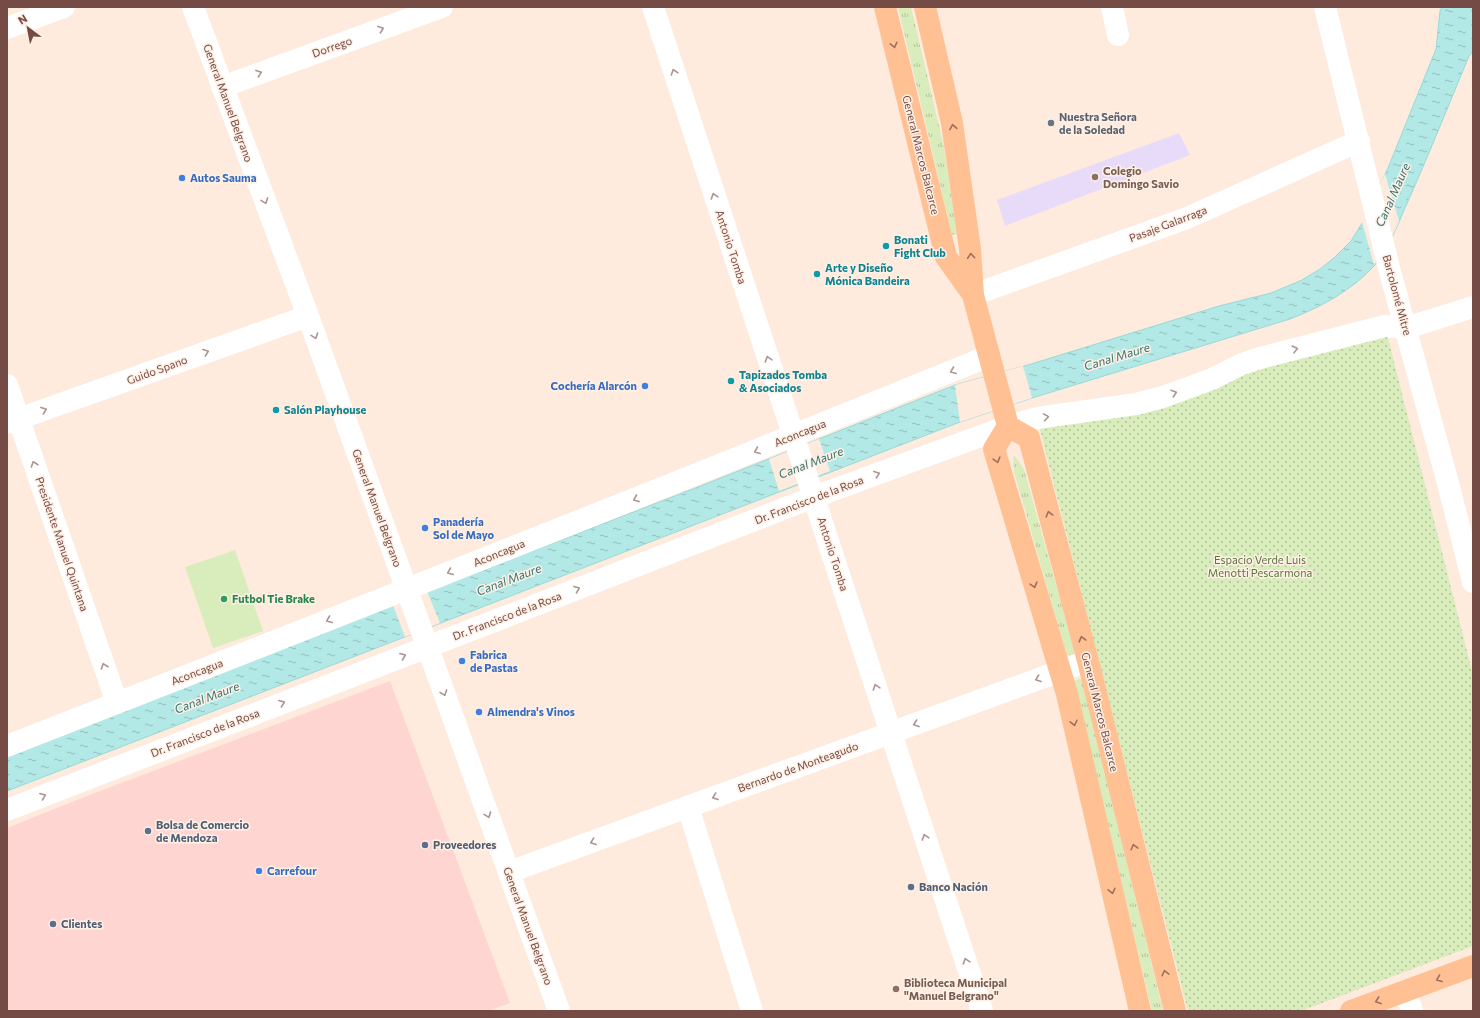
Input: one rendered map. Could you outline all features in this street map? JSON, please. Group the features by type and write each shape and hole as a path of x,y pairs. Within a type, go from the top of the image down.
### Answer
{"main road":[{"name":"General Marcos Balcarce","path":"885,7 946,257 973,295"},
{"name":"General Marcos Balcarce","path":"925,7 952,123 970,248 973,295 1006,416 1029,438 1088,661 1175,1011"},
{"path":"1006,416 994,449 1067,694 1140,1011"},
{"path":"1351,1011 1409,1001 1473,966"}],"street":[{"path":"7,28 64,7"},
{"name":"General Manuel Belgrano","path":"193,7 308,316 559,1011"},
{"name":"Dorrego","path":"222,86 442,7"},
{"name":"Antonio Tomba","path":"653,7 982,1011"},
{"path":"1112,7 1118,35"},
{"name":"Bartolomé Mitre","path":"1325,7 1385,250 1473,582"},
{"name":"Pasaje Galarraga","path":"973,295 1186,218 1359,142"},
{"path":"1406,328 1473,307"},
{"name":"Guido Spano","path":"13,421 308,316"},
{"name":"Dr. Francisco de la Rosa","path":"7,810 424,639 811,489 1006,416 1037,418 1136,404 1184,390 1212,379 1242,364 1260,358 1385,326 1406,328"},
{"name":"Aconcagua","path":"7,746 117,703 408,594 992,365"},
{"name":"Presidente Manuel Quintana","path":"7,386 13,421 117,703"},
{"name":"Bernardo de Monteagudo","path":"509,872 1088,661"},
{"path":"688,807 752,1011"}],"shaded area":[{"name":"Colegio Domingo Savio","path":"1179,133 1190,155 1005,226 997,200"},
{"name":"Carrefour","path":"390,681 510,1003 487,1011 7,1011 7,828"}],"green space":[{"path":"898,7 911,7 943,143 957,234 952,235"},
{"name":"Espacio Verde Luis Menotti Pescarmona","path":"1385,326 1473,675 1473,946 1301,1011 1188,1011 1037,418 1094,409"},
{"path":"1015,456 1024,469 1075,653 1067,656 1014,472 1013,457"},
{"name":"Futbol Tie Brake","path":"235,550 263,631 213,648 185,567"},
{"path":"1082,678 1163,1011 1152,1011 1074,681"}],"water":[{"name":"Canal Maure","path":"1442,7 1473,7 1473,51 1469,56 1417,181 1385,251 1374,266 1356,283 1324,304 1290,319 1032,398 960,422 7,791 7,755 703,485 955,385 1028,365 1219,306 1271,293 1302,280 1320,269 1335,257 1351,241 1364,220 1388,168 1436,49 1440,11"}],"pier":[{"path":"1385,174 1399,221 1388,246 1374,265 1362,222"},
{"path":"1023,366 1032,398 960,422 955,385"},
{"path":"819,439 830,471 779,491 769,459"},
{"path":"427,591 440,623 405,637 393,605"}],"place":[{"name":"Nuestra Señora de la Soledad","path":"1051,123"},
{"name":"Colegio Domingo Savio","path":"1095,177"},
{"name":"Autos Sauma","path":"182,178"},
{"name":"Bonati Fight Club","path":"886,246"},
{"name":"Arte y Diseño Mónica Bandeira","path":"817,274"},
{"name":"Tapizados Tomba & Asociados","path":"731,381"},
{"name":"Cochería Alarcón","path":"645,386"},
{"name":"Salón Playhouse","path":"276,410"},
{"name":"Panadería Sol de Mayo","path":"425,528"},
{"name":"Futbol Tie Brake","path":"224,599"},
{"name":"Fabrica de Pastas","path":"462,661"},
{"name":"Almendra's Vinos","path":"479,712"},
{"name":"Bolsa de Comercio de Mendoza","path":"148,831"},
{"name":"Proveedores","path":"425,845"},
{"name":"Carrefour","path":"259,871"},
{"name":"Banco Nación","path":"911,887"},
{"name":"Clientes","path":"53,924"},
{"name":"Biblioteca Municipal \"Manuel Belgrano\"","path":"896,989"}]}
